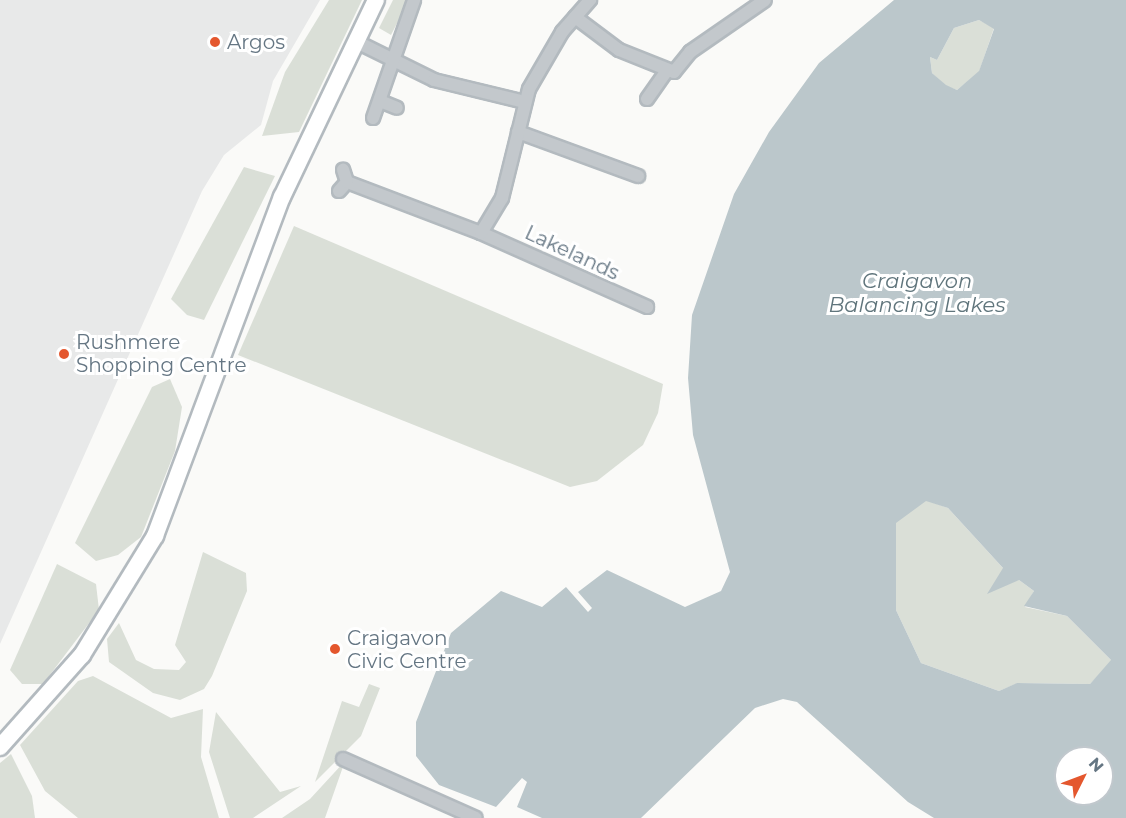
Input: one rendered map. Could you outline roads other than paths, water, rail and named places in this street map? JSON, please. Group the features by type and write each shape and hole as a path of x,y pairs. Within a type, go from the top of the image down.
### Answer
{"street":[{"path":"0,747 82,656 155,536 228,330 355,41 376,0"},
{"path":"373,118 396,63 401,26 414,0"},
{"path":"482,233 502,198 525,102 575,17 590,0"},
{"path":"575,17 619,50 674,72 690,52 765,0"},
{"path":"355,41 434,80 525,102"},
{"path":"647,99 667,70"},
{"path":"380,101 397,108"},
{"path":"518,132 638,176"},
{"name":"Lakelands","path":"343,181 482,233 647,307"},
{"path":"343,759 462,814 476,818"}],"water":[{"name":"Craigavon Balancing Lakes","path":"894,0 1126,0 1126,818 934,818 908,802 797,702 783,699 755,708 641,818 542,818 517,807 527,782 522,778 496,807 439,785 416,756 416,722 451,633 501,591 542,607 566,587 588,612 592,608 578,592 607,570 685,607 721,591 730,572 693,435 688,378 692,315 734,194 769,132 819,63","holes":["979,20 994,29 979,71 957,90 946,85 932,73 930,57 937,60 954,28","926,501 948,508 1003,568 987,594 1019,580 1034,591 1024,606 1067,616 1111,660 1090,684 1017,683 999,691 921,663 896,610 896,523"]}],"place":[{"name":"Argos","path":"215,42"},
{"name":"Rushmere Shopping Centre","path":"64,354"},
{"name":"Craigavon Civic Centre","path":"335,649"}]}
